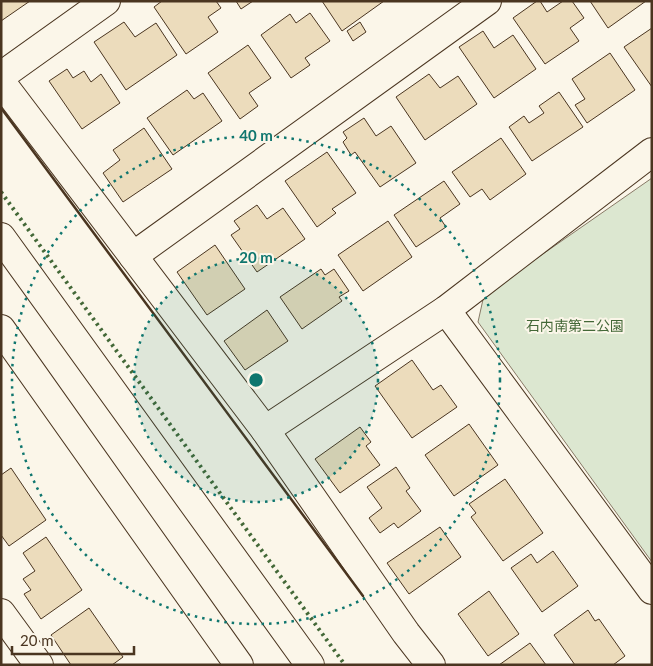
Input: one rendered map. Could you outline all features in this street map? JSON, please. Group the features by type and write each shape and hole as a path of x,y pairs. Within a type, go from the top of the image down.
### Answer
{"street":[{"path":"1,76 106,1"},
{"path":"132,256 487,1"},
{"path":"1,82 265,430 406,633 431,665"},
{"path":"265,430 446,310 652,152"},
{"path":"1,237 310,665"},
{"path":"446,310 652,590"},
{"path":"1,329 239,665"},
{"path":"1,613 39,665"}],"green space":[{"name":"石内南第二公園","path":"652,178 652,562 478,322 484,295"}],"building":[{"path":"1,1 30,1 1,21"},
{"path":"162,1 216,1 221,8 208,17 218,32 186,54 154,7"},
{"path":"236,1 253,1 241,9"},
{"path":"322,1 384,1 342,31"},
{"path":"537,1 540,1 547,12 563,1 572,1 584,18 570,28 579,41 545,64 513,18"},
{"path":"590,1 646,1 608,28"},
{"path":"310,13 330,41 305,58 310,65 291,78 261,35 290,14 296,23"},
{"path":"124,22 135,37 156,23 177,55 126,90 94,42"},
{"path":"360,22 366,32 353,41 347,31"},
{"path":"652,28 652,87 624,47"},
{"path":"483,31 494,48 513,35 536,69 494,98 459,47"},
{"path":"248,45 271,78 249,93 258,106 240,119 208,73"},
{"path":"610,53 635,90 587,123 575,105 585,99 572,79"},
{"path":"67,69 73,78 84,71 91,82 101,74 120,103 82,129 49,81"},
{"path":"429,74 440,88 458,76 477,104 425,140 396,97"},
{"path":"187,90 194,99 203,93 222,121 173,155 147,118"},
{"path":"559,92 583,127 532,161 509,127 524,116 529,123 544,113 539,106"},
{"path":"364,118 376,136 391,126 416,163 380,187 355,152 351,155 343,142 347,138 343,132"},
{"path":"144,128 172,169 123,202 103,173 120,160 113,150"},
{"path":"501,138 526,174 490,200 482,189 470,197 452,172"},
{"path":"327,152 356,193 332,209 336,213 317,227 285,181"},
{"path":"444,181 460,204 440,218 446,227 416,247 394,215"},
{"path":"257,205 267,219 283,208 305,239 257,272 231,235 240,229 234,221"},
{"path":"388,221 412,257 363,291 338,255"},
{"path":"215,245 245,289 207,315 177,272"},
{"path":"321,269 325,275 334,269 349,291 339,297 342,301 302,329 280,297"},
{"path":"267,310 288,341 245,370 224,341"},
{"path":"412,360 433,390 441,385 457,407 412,438 375,386"},
{"path":"469,424 498,465 454,496 425,455"},
{"path":"360,427 371,442 366,446 380,465 340,493 315,459"},
{"path":"396,467 410,488 406,491 421,511 398,528 394,523 380,533 369,518 382,508 367,487"},
{"path":"11,468 46,520 9,546 1,535 1,475"},
{"path":"505,479 543,533 503,561 471,517 476,513 469,504"},
{"path":"440,527 461,557 409,594 387,563"},
{"path":"46,537 82,590 41,619 24,594 31,590 23,579 35,571 23,553"},
{"path":"553,551 578,586 542,612 511,568 531,554 537,563"},
{"path":"489,591 519,634 488,656 458,614"},
{"path":"89,608 123,657 112,665 71,665 51,635"},
{"path":"588,610 595,621 599,619 625,656 613,665 575,665 554,635"},
{"path":"530,643 546,665 499,665"}],"hedge":[{"path":"1,192 345,665"}],"wall":[{"path":"1,108 363,596"}]}
